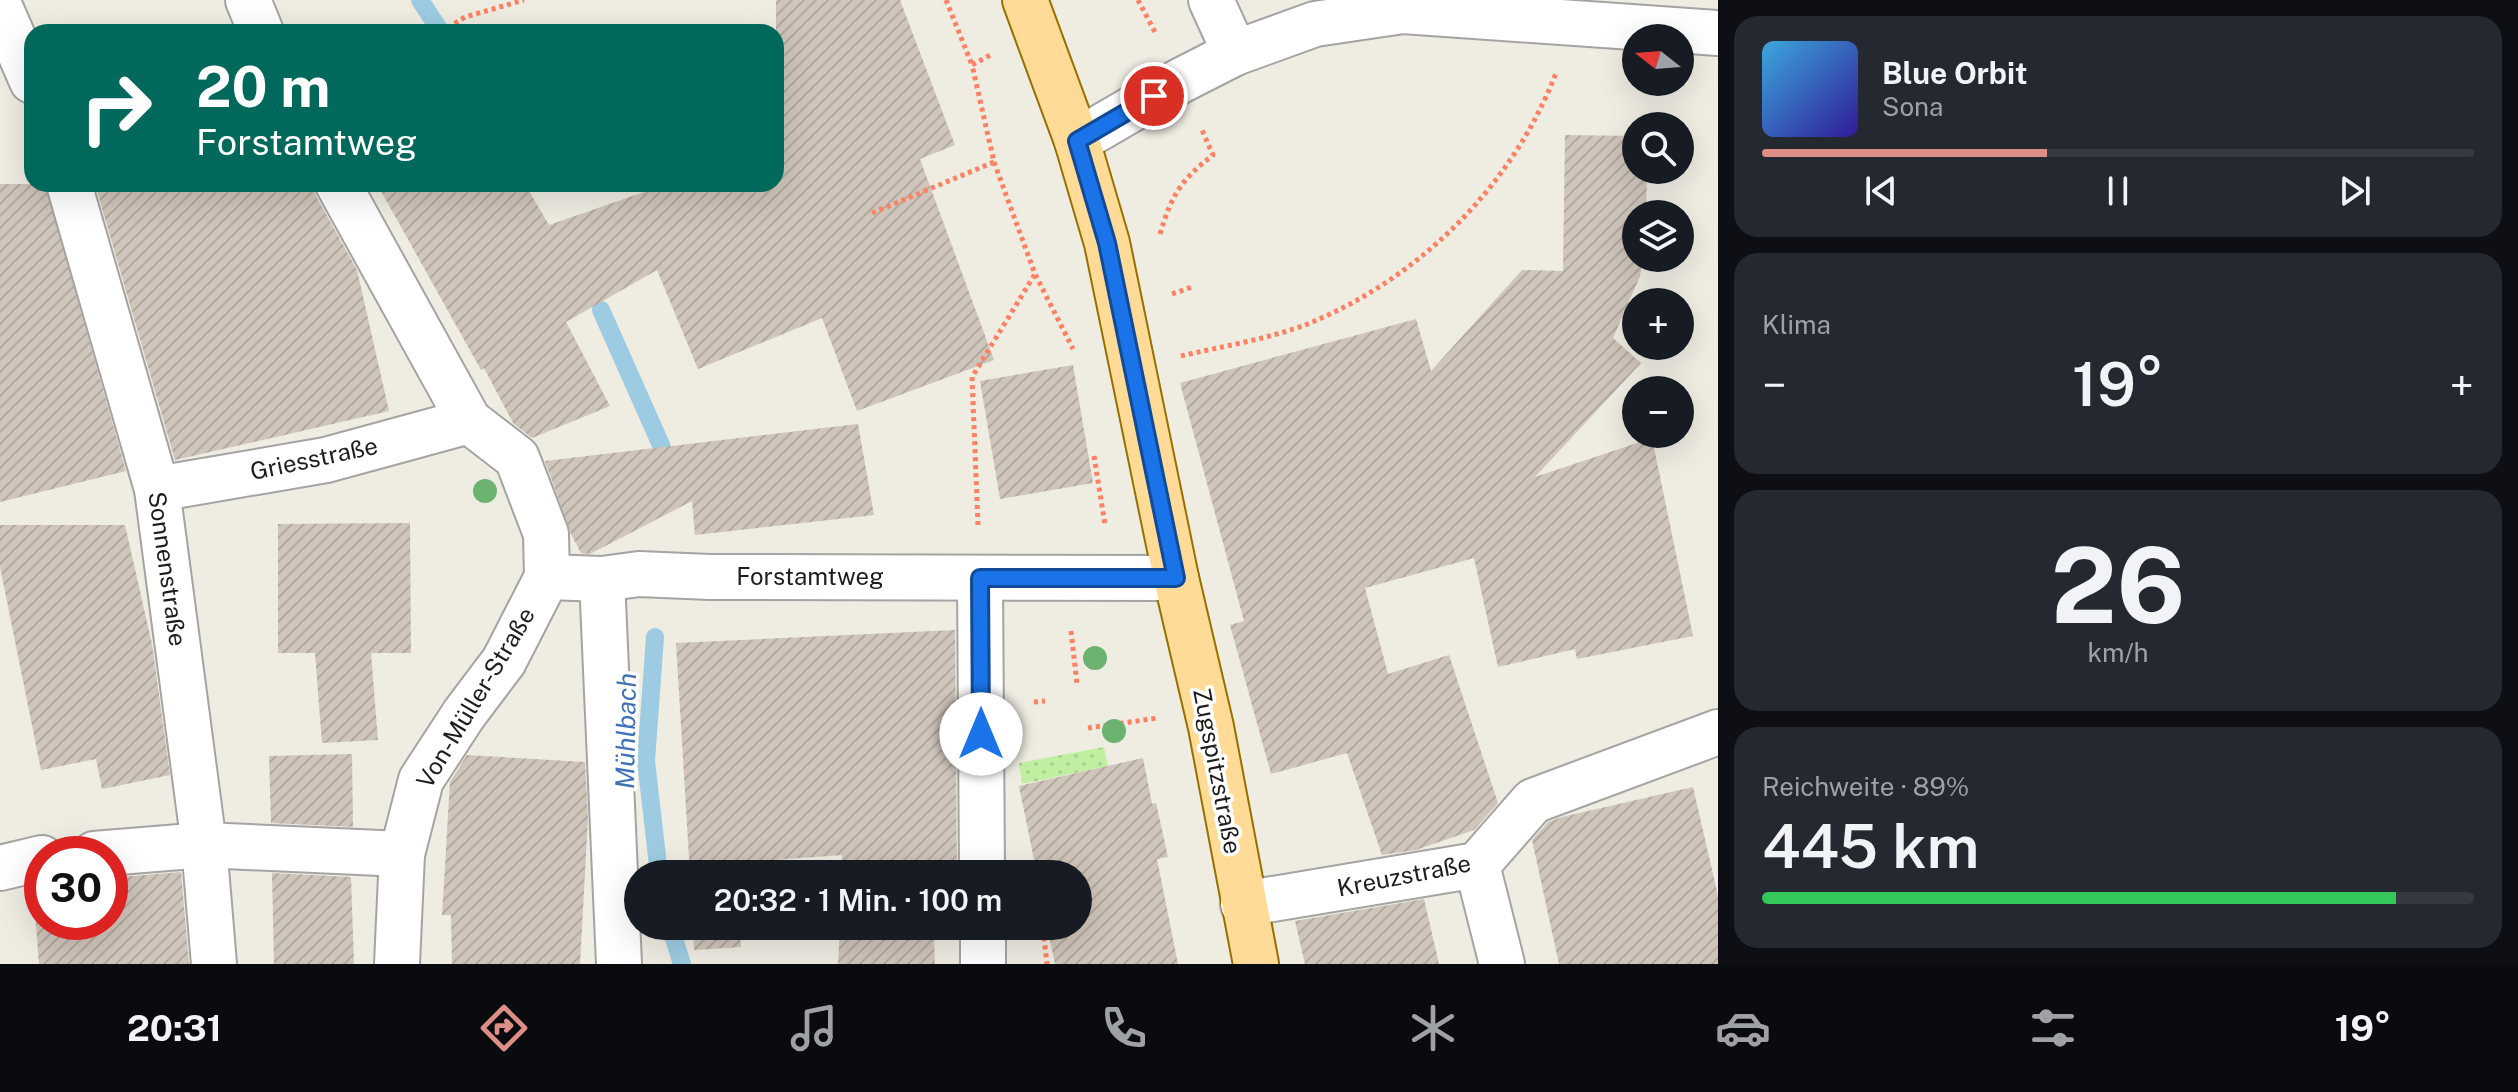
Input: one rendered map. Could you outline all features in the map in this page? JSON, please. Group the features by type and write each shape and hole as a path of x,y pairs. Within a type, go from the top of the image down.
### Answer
{"main road":[{"name":"Zugspitzstraße","path":"1031,14 1077,141 1107,243 1256,964"}],"street":[{"path":"248,0 258,24"},
{"path":"1211,0 1235,53"},
{"path":"0,7 24,62"},
{"path":"1077,141 1235,53 1315,24 1403,11 1579,18 1718,33"},
{"name":"Sonnenstraße","path":"71,192 157,489 204,845 214,964"},
{"path":"342,192 469,421 517,458 546,534 547,577 620,577 619,964"},
{"name":"Griesstraße","path":"157,489 326,460 469,421"},
{"name":"Von-Müller-Straße","path":"397,964 402,854 421,780 464,714 504,661 547,577"},
{"name":"Forstamtweg","path":"620,577 1176,578"},
{"path":"980,578 982,860"},
{"name":"Kreuzstraße","path":"1243,904 1477,865 1533,801 1718,732"},
{"path":"128,851 204,845 402,854"},
{"path":"0,868 24,862"},
{"path":"1477,865 1502,964"},
{"path":"983,940 983,964"}],"path":[{"path":"454,24 465,17 524,0"},
{"path":"946,0 972,65 994,162 1035,274 1079,362"},
{"path":"972,65 1031,14"},
{"path":"1172,358 1303,326 1364,297 1431,250 1480,202 1525,137 1555,78 1579,18"},
{"path":"872,213 994,162"},
{"path":"980,578 972,377 1035,274"},
{"path":"1091,441 1113,578"},
{"path":"1088,728 1206,711"}],"green space":[{"path":"1104,747 1108,766 1022,784 1019,763"}],"building":[{"path":"776,0 900,0 955,145 920,159 994,360 857,411 822,318 698,369 657,270 566,322 610,406 532,438 513,423 381,192 530,192 549,225 644,192 784,192 784,24 776,24"},
{"path":"1565,135 1622,136 1622,184 1647,184 1646,200 1622,200 1622,272 1641,272 1635,288 1622,288 1622,317 1613,338 1622,346 1622,360 1638,360 1641,363 1629,376 1622,376 1622,383 1535,477 1622,448 1654,448 1693,636 1577,659 1575,649 1498,667 1474,558 1365,588 1388,674 1449,655 1498,803 1474,830 1416,850 1382,855 1347,753 1271,774 1230,625 1244,621 1180,383 1416,319 1431,371 1522,270 1563,271"},
{"path":"0,184 24,184 24,192 47,192 126,471 0,502"},
{"path":"97,192 315,192 357,270 389,411 175,460"},
{"path":"1073,365 1093,483 1000,499 980,381"},
{"path":"858,424 874,515 695,535 692,501 590,554 581,553 571,534 545,461"},
{"path":"410,523 411,653 371,653 378,740 322,743 315,653 278,653 278,524"},
{"path":"0,525 125,525 152,644 170,775 102,789 96,759 41,770 0,567"},
{"path":"955,630 957,860 842,860 842,855 776,860 689,860 676,643"},
{"path":"352,754 353,827 271,823 269,756"},
{"path":"467,755 585,762 588,819 580,964 452,964 451,915 442,915 450,782"},
{"path":"1143,758 1152,804 1156,803 1168,857 1157,859 1178,964 1055,964 1050,940 1092,940 1092,860 1034,860 1019,786"},
{"path":"1693,787 1718,896 1718,964 1559,964 1532,840 1548,822 1562,817"},
{"path":"181,872 189,964 39,964 37,940 128,940 128,876"},
{"path":"272,873 351,877 354,964 274,964"},
{"path":"1424,899 1439,964 1305,964 1295,921"},
{"path":"694,940 741,940 741,947 694,950"},
{"path":"839,940 934,940 935,964 838,964"}],"waterway":[{"name":"Mühlbach","path":"420,0 436,24"},
{"name":"Mühlbach","path":"601,310 661,445 668,469"},
{"name":"Mühlbach","path":"655,637 646,761 657,860"},
{"name":"Mühlbach","path":"674,940 682,964"}],"route":[{"path":"981,734 980,578 1176,578 1107,243 1077,141 1154,96"}]}
